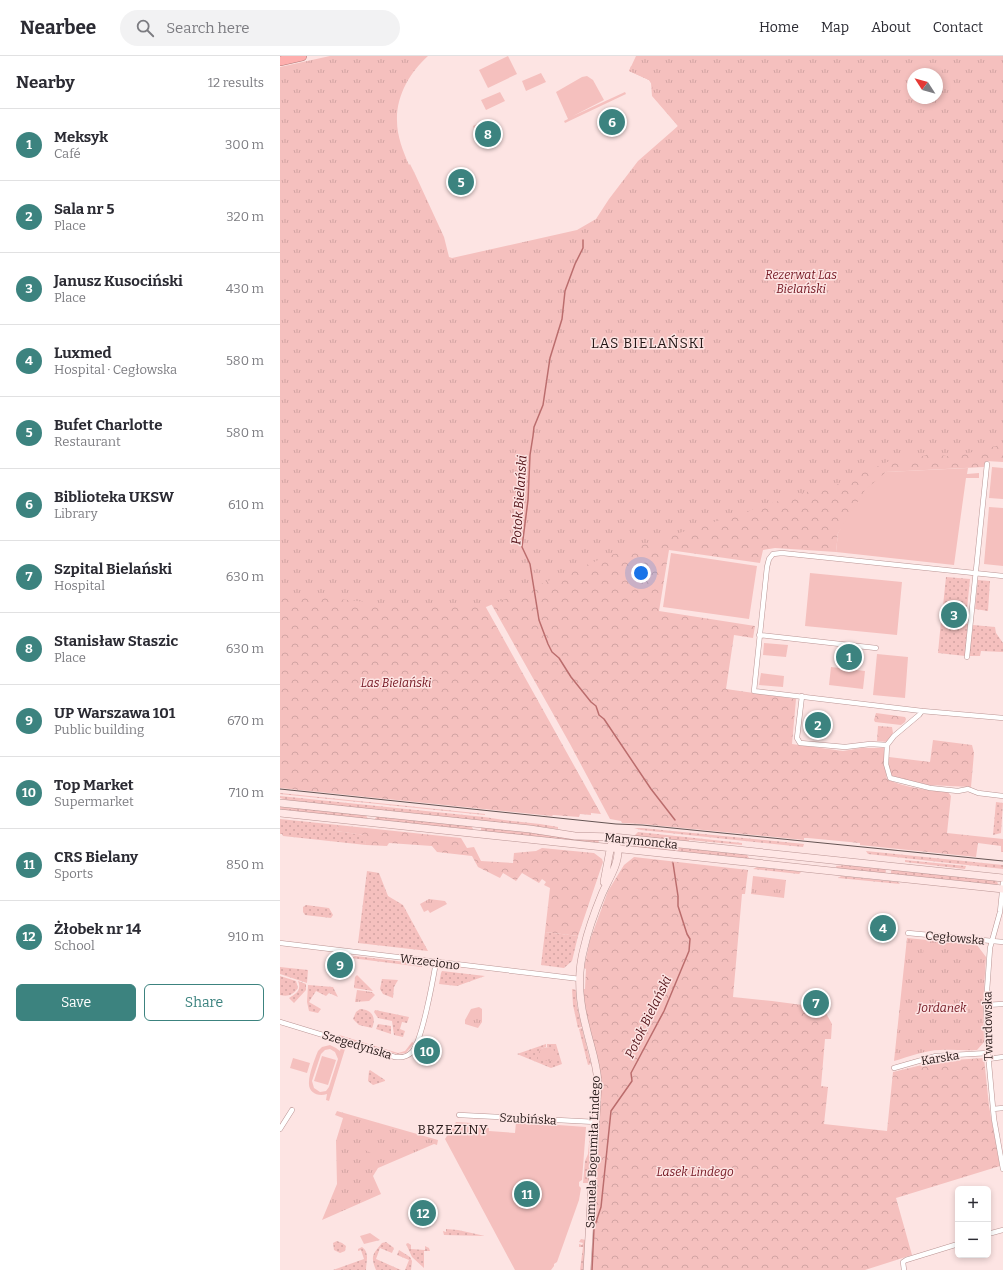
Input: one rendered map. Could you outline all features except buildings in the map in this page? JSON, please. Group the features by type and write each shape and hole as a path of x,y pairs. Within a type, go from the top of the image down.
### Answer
{"highway":[{"path":"280,61 302,56"}],"main road":[{"name":"Marymoncka","path":"280,802 477,823 575,836 613,837 1003,878"},
{"path":"371,823 372,812"},
{"name":"Marymoncka","path":"280,813 836,872 1003,887"},
{"path":"476,834 477,823"},
{"path":"613,837 615,849"},
{"name":"Samuela Bogumiła Lindego","path":"587,1270 598,1076 580,1001 580,979 584,949 602,895 616,864 615,849"},
{"path":"809,869 814,863 827,860 834,865 836,872"},
{"path":"888,877 889,866"}],"street":[{"path":"967,658 987,464"},
{"path":"1003,576 788,553 773,554 767,563 754,692 802,696 922,711 1003,718"},
{"path":"759,635 876,648"},
{"path":"802,696 797,738 800,743 845,747 870,744 886,745"},
{"path":"922,711 886,745 886,764 890,778 930,788 958,791 968,789 978,793 1003,796"},
{"name":"Twardowska","path":"1003,887 1000,912 991,941 986,1005 988,1059 993,1109 1003,1166"},
{"name":"Cegłowska","path":"908,934 1003,942"},
{"name":"Wrzeciono","path":"280,943 580,979"},
{"name":"Szegedyńska","path":"280,1022 400,1058 407,1056 413,1051 420,1033 432,988 436,962"},
{"path":"986,1005 1003,1004"},
{"name":"Karska","path":"894,1068 936,1056 988,1053"},
{"path":"988,1059 1003,1057"},
{"path":"993,1109 1003,1108"},
{"path":"280,1129 292,1110"},
{"name":"Szubińska","path":"459,1116 596,1122"},
{"path":"991,1233 1003,1230"},
{"path":"904,1270 903,1262 906,1260 955,1245"}],"green space":[{"name":"Rezerwat Las Bielański","path":"330,56 428,56 415,69 405,85 397,112 397,127 409,165 410,164 415,174 444,237 449,257 452,258 577,230 596,219 609,199 638,161 678,126 653,96 652,83 649,80 629,71 636,56 1003,56 1003,445 985,448 966,454 947,456 931,454 914,458 896,458 829,488 825,486 608,556 486,607 386,604 280,593 280,67"},
{"path":"508,56 517,74 488,88 479,70"},
{"name":"Rezerwat Las Bielański","path":"1003,56 1003,462 986,461 984,467 886,472 838,533 836,552 775,548 763,550 760,563 669,550 659,611 755,626 753,638 734,635 726,689 796,699 792,744 843,751 861,748 884,748 887,779 909,787 948,792 951,796 947,833 1003,839 1003,852 1001,852 1001,846 978,843 976,857 808,838 804,838 804,840 622,823 621,821 610,819 570,744 475,575 593,226 678,126 652,96 651,83 649,80 629,71 631,66"},
{"name":"Las Bielański","path":"280,70 389,108 469,577 601,814 580,814 579,817 552,816 280,788"},
{"path":"541,73 546,82 526,91 522,81"},
{"path":"587,76 593,80 604,100 573,116 625,92 626,94 565,123 564,121 568,119 556,92 582,77"},
{"path":"500,92 505,101 486,110 481,100"},
{"path":"486,120 490,129 476,135 473,126"},
{"path":"992,467 1003,468 1003,499 989,498"},
{"path":"968,468 967,474 979,473 979,478 966,478 954,565 836,552 838,533 865,490 886,472"},
{"path":"989,507 1003,508 1003,566 984,564"},
{"path":"671,553 757,566 749,619 663,607"},
{"path":"810,573 902,582 897,635 805,626"},
{"path":"946,577 970,579 967,609 943,606"},
{"path":"978,580 990,581 988,611 975,609"},
{"path":"941,621 968,624 965,656 938,653"},
{"path":"973,625 995,627 996,633 1003,643 1003,652 981,651 980,656 969,656"},
{"path":"764,643 788,645 786,657 763,655"},
{"path":"877,654 908,657 905,698 873,695"},
{"path":"831,667 865,671 863,689 829,685"},
{"path":"761,673 784,676 783,687 759,685"},
{"path":"876,713 905,717 906,719 901,725 875,722 874,720"},
{"path":"878,726 892,727 893,733 887,742 877,741"},
{"path":"933,740 972,745 974,753 971,787 928,785 892,776 889,770 889,757 930,762"},
{"path":"280,794 485,814 485,815"},
{"path":"280,796 484,817 540,824 558,827 558,829 290,801 280,798"},
{"path":"996,802 1003,803 1001,833 993,835"},
{"path":"280,805 366,815 368,819 280,811"},
{"path":"377,816 471,825 473,829 374,820"},
{"path":"280,819 338,825 336,831 365,835 366,845 283,836 280,834"},
{"path":"338,825 461,838 467,848 474,847 481,861 513,863 514,853 536,851 542,848 594,853 602,859 603,862 578,936 545,932 550,888 544,885 546,882 542,879 539,883 522,873 516,881 503,873 500,878 478,867 472,856 437,852 432,846 389,843 387,846 366,845 364,835 336,831"},
{"path":"481,827 599,840 598,844 481,831"},
{"path":"634,828 804,844 803,847 641,830"},
{"path":"638,832 742,843 742,845 689,840 689,842 634,836"},
{"path":"634,843 743,854 747,855 749,858 633,847"},
{"path":"866,851 1003,865 1003,869 868,854"},
{"name":"Lasek Lindego","path":"634,857 748,870 745,894 742,894 733,997 825,1008 832,1024 831,1039 825,1039 821,1086 828,1087 824,1124 887,1131 893,1072 938,1061 984,1058 989,1106 1000,1166 896,1198 912,1255 865,1270 589,1270 601,1085 599,1065 586,1013 583,989 585,989 586,969 584,968 590,940 608,891 624,865"},
{"path":"905,860 966,866 965,869 905,862"},
{"path":"845,865 885,869 886,872 884,874 837,869 836,866"},
{"path":"757,867 801,872 799,874 753,869"},
{"path":"893,869 995,880 998,883 997,885 891,874"},
{"path":"367,871 379,873 388,896 403,905 428,951 358,943"},
{"path":"753,876 786,880 784,898 751,894"},
{"path":"841,876 898,882 900,884 838,878"},
{"path":"429,899 445,901 447,904 430,913 428,910 424,912 420,904"},
{"path":"306,905 329,908 333,915 331,918 305,915 303,912 303,907"},
{"path":"545,932 578,936 572,961 564,968 541,965"},
{"name":"Jordanek","path":"907,938 977,945 986,957 983,1006 984,1042 977,1050 935,1050 894,1061"},
{"path":"924,945 940,948 939,956 923,954"},
{"path":"355,956 422,964 422,967 351,958"},
{"path":"280,967 308,970 307,983 280,974"},
{"path":"442,971 485,976 457,986 439,984"},
{"path":"357,975 373,991 354,988 355,977"},
{"path":"280,976 296,981 298,988 288,996 280,995"},
{"path":"382,979 398,980 394,987 393,998 383,994 380,989"},
{"path":"298,981 306,984 306,990 294,1003 289,998 299,989"},
{"path":"308,985 333,987 338,997 329,993 326,996 316,991 309,1002 321,1009 318,1013 309,1011 307,1002"},
{"path":"572,989 576,990 577,1006 582,1027 578,1028 573,1005"},
{"path":"357,990 372,992 375,995 369,1001 355,1002"},
{"path":"479,1007 482,1009 482,1022 478,1028 465,1024 465,1020 471,1009"},
{"path":"360,1009 367,1010 372,1014 374,1020 372,1028 359,1025 353,1019 356,1012"},
{"path":"375,1010 409,1017 407,1023 402,1022 400,1029 405,1031 403,1037 394,1035 392,1021 378,1018 374,1012"},
{"path":"378,1024 391,1026 391,1034 376,1029"},
{"path":"582,1028 591,1064 588,1065 579,1029"},
{"path":"339,1035 398,1053 405,1051 412,1042 414,1043 406,1053 397,1054 338,1037"},
{"path":"546,1044 546,1047 541,1049 553,1047 547,1047 547,1044 556,1044 562,1064 551,1068 517,1054"},
{"path":"330,1045 340,1051 341,1047 345,1049 329,1101 326,1100 327,1094 320,1095 314,1093 309,1086 312,1066 318,1051 322,1047","holes":["330,1049 335,1052 338,1059 329,1087 326,1091 320,1092 314,1088 312,1081 321,1054 325,1050"]},
{"path":"546,1047 553,1047 556,1059 550,1061 538,1060 539,1052 542,1049"},
{"path":"322,1056 336,1060 328,1085 314,1081"},
{"path":"293,1058 310,1063 307,1073 290,1068"},
{"path":"370,1070 385,1081 373,1085 368,1081"},
{"path":"337,1111 438,1140 437,1145 434,1144 378,1168 373,1176 381,1194 322,1220 337,1184 336,1141 343,1118 335,1115"},
{"path":"456,1122 471,1123 471,1127 489,1128 489,1131 515,1133 516,1122 586,1127 582,1180 579,1182 579,1186 581,1188 579,1200 557,1262 551,1270 515,1270 445,1139"},
{"path":"590,1132 593,1132 590,1183 583,1183 585,1161 588,1154"},
{"path":"363,1140 376,1146 373,1154 359,1147"},
{"path":"446,1229 485,1236 444,1235 443,1231 446,1232"},
{"path":"370,1233 380,1240 364,1244 360,1236"},
{"path":"581,1239 586,1240 584,1270 580,1270 583,1247 579,1247 579,1244 582,1245 583,1243 579,1242"},
{"path":"337,1241 346,1246 345,1251 340,1253 334,1250 333,1243"},
{"path":"386,1242 394,1248 392,1253 380,1248 376,1259 401,1270 376,1270 373,1255 382,1243"},
{"path":"408,1243 411,1245 411,1249 425,1250 425,1246 429,1248 430,1251 424,1251 424,1268 412,1257 406,1244"},
{"path":"362,1247 367,1255 366,1270 333,1270 364,1259 361,1250 358,1251 358,1249"},
{"path":"399,1250 410,1257 412,1261 411,1270 405,1270 409,1260 397,1255"}],"waterway":[{"name":"Potok Bielański","path":"583,240 583,248 575,264 565,291 562,319 550,358 543,405 534,427 530,455 528,500 522,547 530,564 539,620 552,652 559,658 571,677 596,706 599,715 604,719 651,789 675,820"},
{"name":"Potok Bielański","path":"592,1270 594,1228 601,1207 611,1111 632,1081 631,1073 664,1011 689,951 690,939 678,906 673,863"}],"tram line":[{"path":"280,789 616,824 642,825 1003,861"}],"place":[{"name":"Biblioteka UKSW","path":"612,122"},
{"name":"Stanisław Staszic","path":"488,134"},
{"name":"Bufet Charlotte","path":"461,182"},
{"name":"Janusz Kusociński","path":"954,615"},
{"name":"Meksyk","path":"849,657"},
{"name":"Sala nr 5","path":"818,725"},
{"name":"Luxmed","path":"883,928"},
{"name":"UP Warszawa 101","path":"340,965"},
{"name":"Szpital Bielański","path":"816,1003"},
{"name":"Top Market","path":"427,1051"},
{"name":"CRS Bielany","path":"527,1194"},
{"name":"Żłobek nr 14","path":"423,1213"}],"district":[{"name":"LAS BIELAŃSKI","path":"648,343"},
{"name":"BRZEZINY","path":"453,1129"}]}
